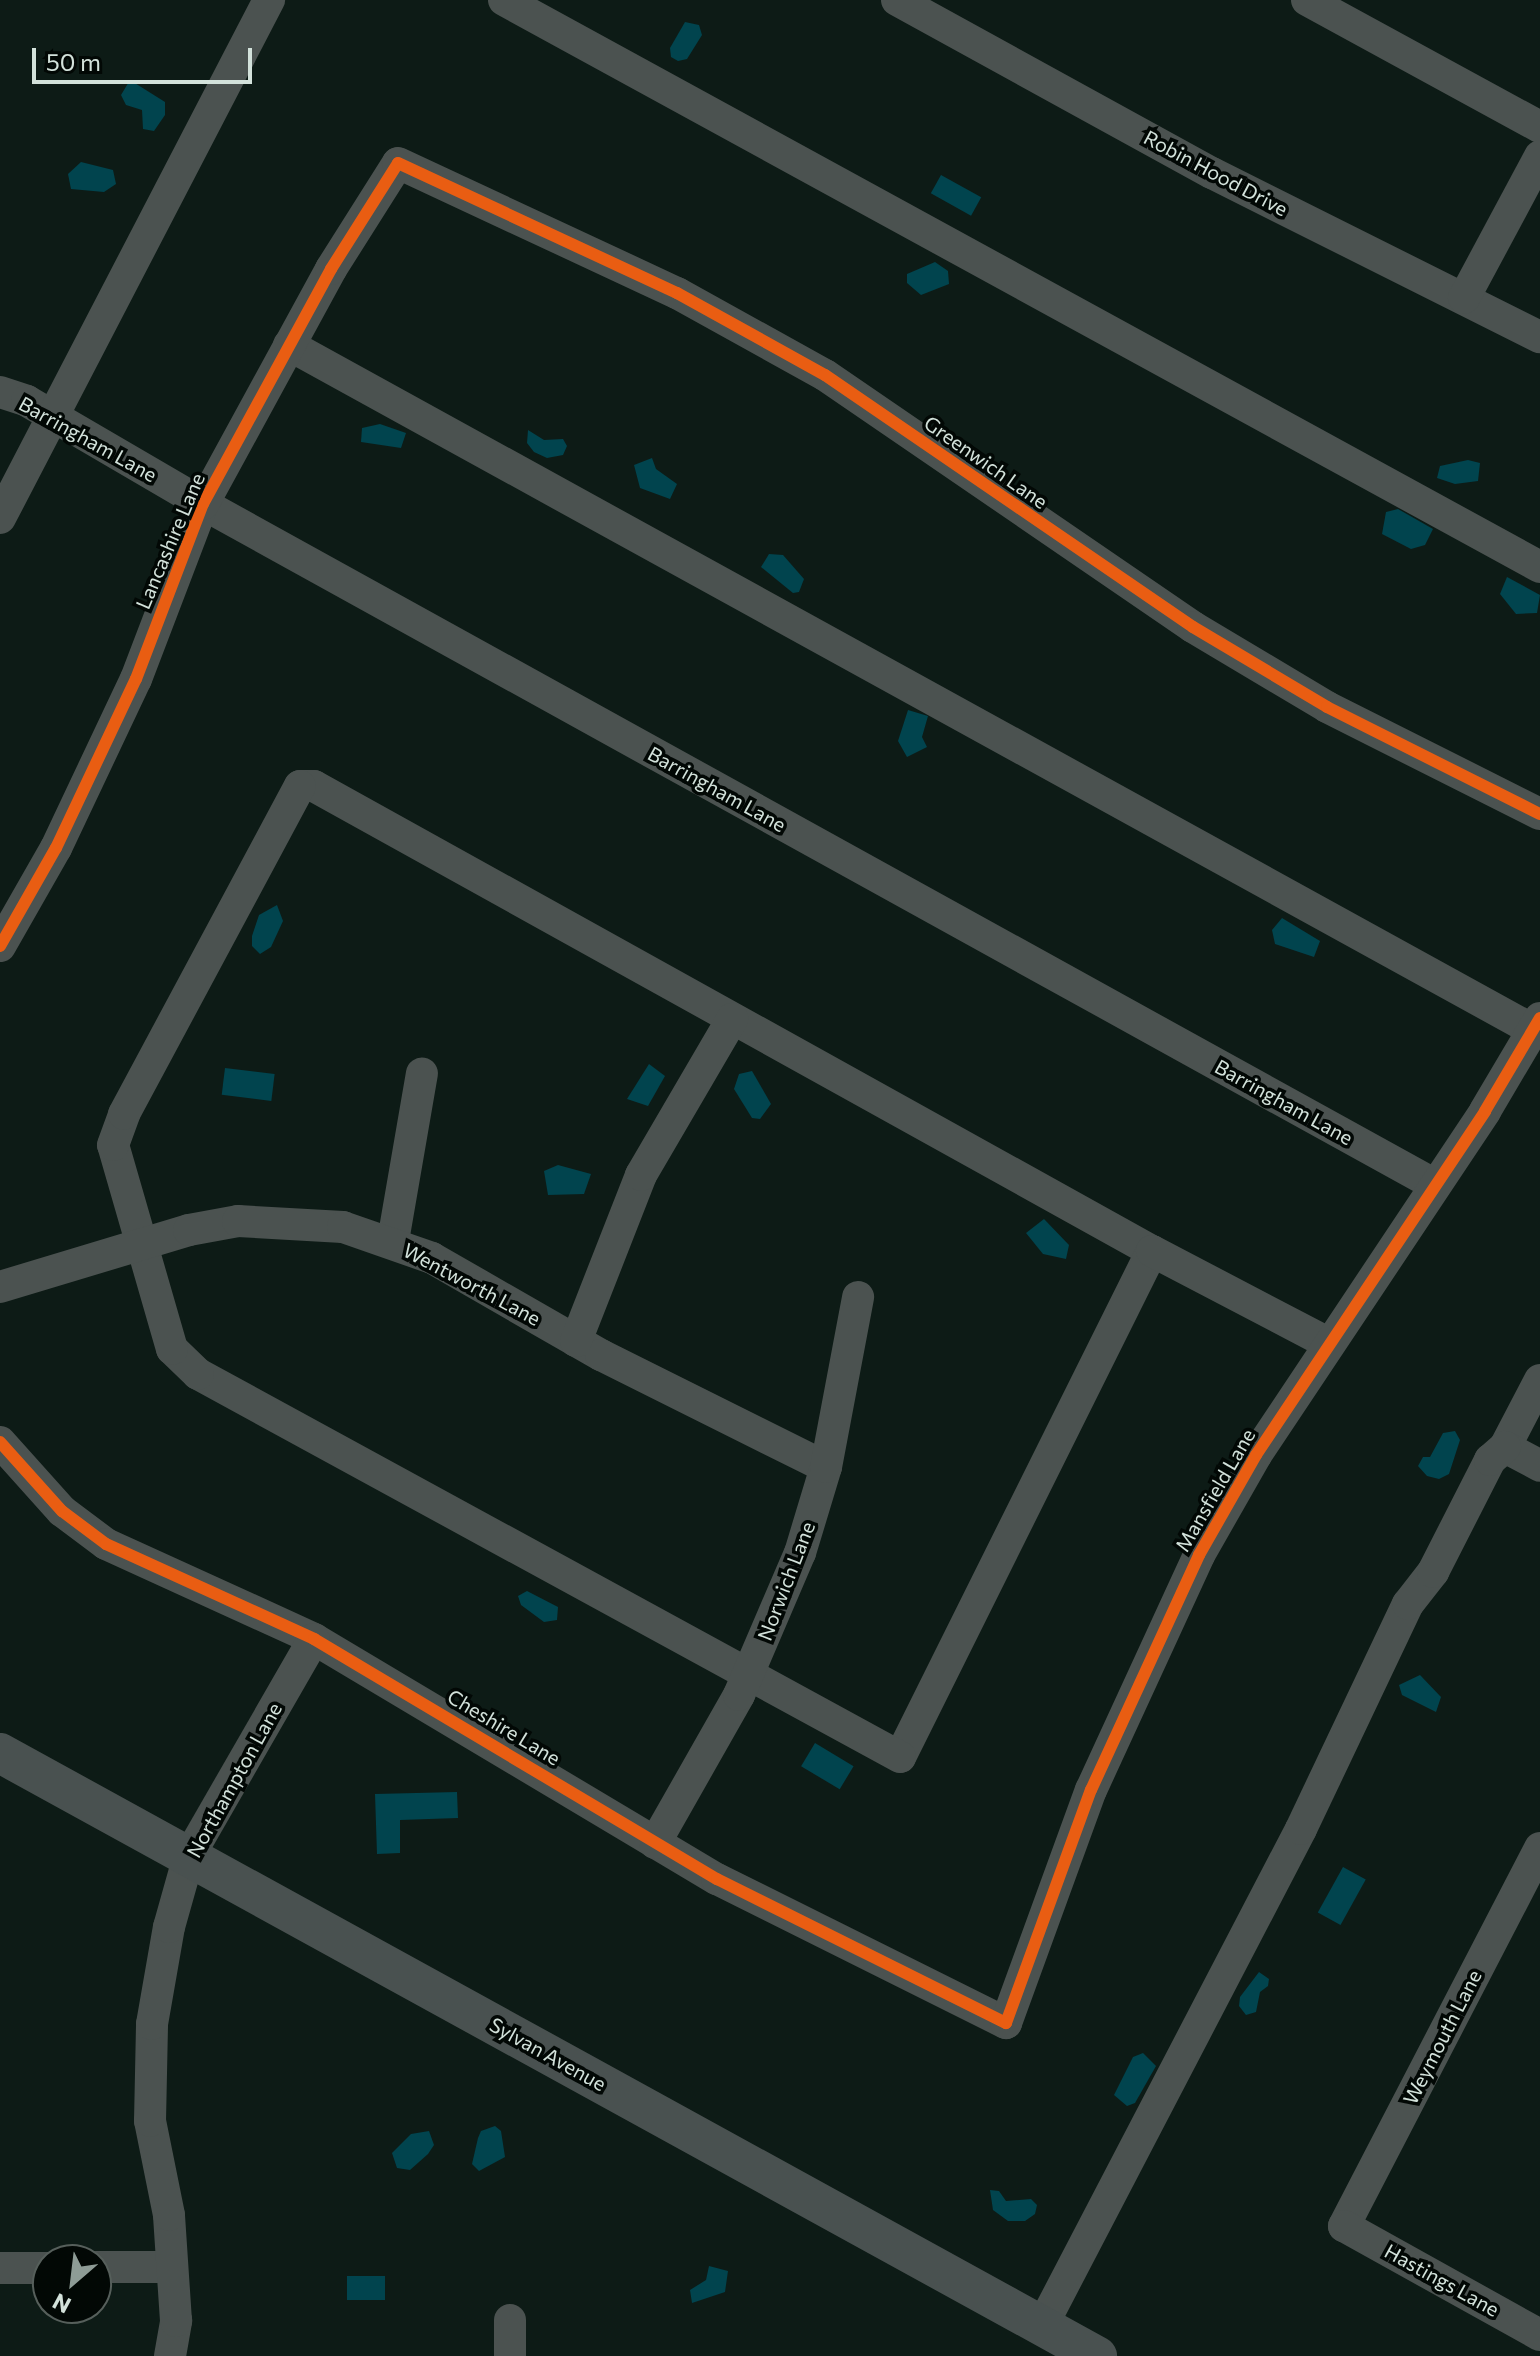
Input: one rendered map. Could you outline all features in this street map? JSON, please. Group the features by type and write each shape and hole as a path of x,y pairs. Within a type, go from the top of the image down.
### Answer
{"main road":[{"name":"Sylvan Avenue","path":"0,1753 1097,2356"}],"street":[{"path":"0,518 269,0"},
{"path":"504,0 1540,567"},
{"name":"Robin Hood Drive","path":"897,0 1212,173 1540,337"},
{"path":"1307,0 1540,127"},
{"path":"1464,298 1540,156"},
{"name":"Lancashire Lane","path":"0,946 56,848 136,679 203,504 289,345 398,163"},
{"name":"Greenwich Lane","path":"398,163 677,293 825,375 1193,627 1327,707 1540,814"},
{"path":"289,345 1537,1024"},
{"name":"Barringham Lane","path":"0,392 53,416 203,504 1435,1185"},
{"path":"1152,1251 900,1757 747,1677 198,1374 172,1349 139,1245 113,1145 124,1114 300,786 314,786 1152,1251 1328,1343"},
{"path":"576,1341 641,1175 732,1019"},
{"name":"Mansfield Lane","path":"1006,2023 1085,1805 1187,1582 1256,1455 1435,1185 1537,1024"},
{"path":"393,1241 422,1073"},
{"name":"Wentworth Lane","path":"0,1287 139,1245 238,1221 287,1220 343,1227 393,1241 576,1341 826,1467"},
{"name":"Norwich Lane","path":"655,1843 747,1677 800,1553 826,1467 858,1297"},
{"path":"1042,2326 1301,1829 1408,1604 1433,1572 1490,1460 1505,1447 1540,1380"},
{"name":"Cheshire Lane","path":"0,1442 53,1502 106,1544 314,1639 655,1843 854,1952 1006,2023"},
{"path":"1505,1447 1540,1466"},
{"name":"Northampton Lane","path":"170,2356 176,2321 169,2215 150,2121 152,2024 189,1856 314,1639"},
{"name":"Weymouth Lane","path":"1344,2226 1540,1848"},
{"name":"Hastings Lane","path":"1344,2226 1538,2329"},
{"path":"112,2267 172,2267"},
{"path":"0,2268 32,2268"},
{"path":"510,2320 510,2356"}],"water":[{"path":"685,22 699,25 702,35 687,59 678,61 671,57 670,48"},
{"path":"130,80 165,102 165,115 154,131 143,129 142,110 126,105 121,95"},
{"path":"81,162 113,170 116,184 104,192 71,189 68,174"},
{"path":"941,175 981,197 971,216 931,193"},
{"path":"935,262 948,271 949,284 921,295 907,283 907,274"},
{"path":"380,424 406,433 401,448 361,442 362,428"},
{"path":"528,430 544,440 563,439 567,446 563,455 547,458 534,452 527,443"},
{"path":"652,458 656,469 677,484 670,499 640,488 634,465"},
{"path":"1468,460 1480,463 1478,481 1455,484 1437,478 1440,466"},
{"path":"1398,509 1433,529 1425,545 1411,549 1382,534 1386,512"},
{"path":"769,554 783,555 804,579 799,592 793,593 761,567"},
{"path":"1507,577 1540,595 1537,613 1516,614 1500,594"},
{"path":"908,710 928,716 922,737 927,747 907,757 898,741"},
{"path":"277,905 283,921 271,947 260,954 252,946 259,915"},
{"path":"1282,918 1320,941 1314,957 1275,944 1272,930"},
{"path":"649,1064 665,1076 648,1106 627,1099"},
{"path":"225,1068 275,1074 271,1101 222,1095"},
{"path":"752,1071 771,1104 760,1119 752,1118 734,1089 739,1074"},
{"path":"558,1165 591,1174 584,1194 548,1195 544,1171"},
{"path":"1044,1219 1069,1245 1066,1259 1043,1254 1026,1233"},
{"path":"1455,1431 1460,1440 1449,1474 1439,1479 1427,1476 1418,1466 1423,1457 1430,1457 1443,1433"},
{"path":"527,1591 558,1607 557,1620 544,1622 521,1605 518,1596"},
{"path":"1420,1675 1441,1697 1436,1712 1402,1695 1399,1685"},
{"path":"815,1743 854,1766 840,1789 801,1766"},
{"path":"457,1792 458,1818 400,1820 400,1853 377,1854 375,1794"},
{"path":"1343,1867 1366,1880 1341,1925 1318,1912"},
{"path":"1259,1972 1269,1979 1268,1986 1260,1992 1256,2012 1246,2015 1239,2006 1240,1997"},
{"path":"1143,2053 1156,2066 1135,2103 1127,2106 1114,2095 1133,2057"},
{"path":"495,2126 501,2131 505,2157 479,2171 472,2164 478,2138 481,2131"},
{"path":"429,2131 434,2145 428,2154 410,2170 397,2168 392,2153 411,2134"},
{"path":"990,2190 999,2191 1006,2201 1031,2199 1037,2205 1035,2214 1025,2221 1008,2221 993,2210"},
{"path":"709,2266 728,2271 725,2292 692,2303 690,2290 706,2280"},
{"path":"347,2276 385,2276 385,2300 347,2300"}],"cycle path":[{"path":"0,946 56,848 136,679 203,504 331,269 398,163 677,293 825,375 1193,627 1327,707 1540,814"},
{"path":"0,1442 62,1511 106,1544 314,1639 717,1879 1006,2023 1091,1790 1199,1555 1256,1455 1485,1111 1540,1018"}]}
